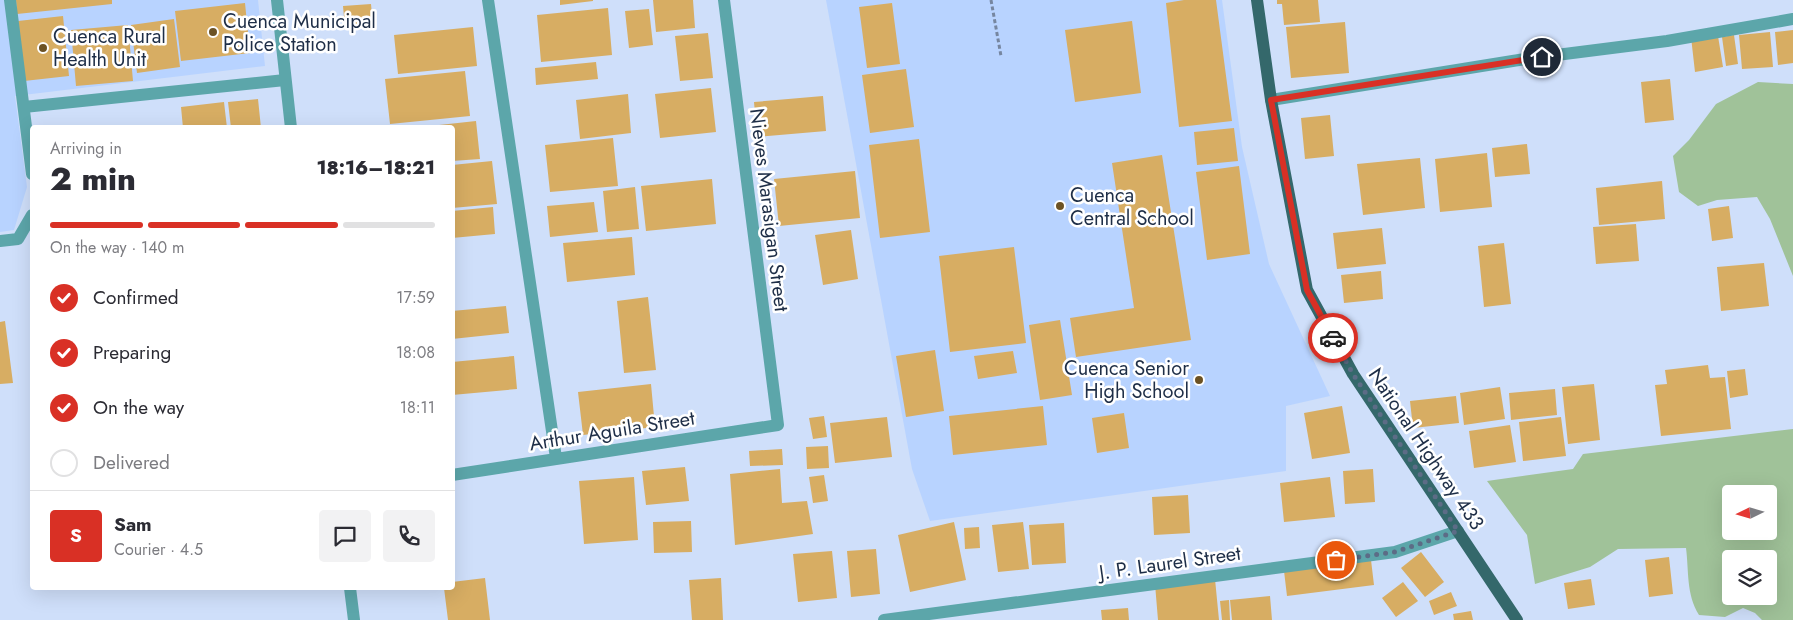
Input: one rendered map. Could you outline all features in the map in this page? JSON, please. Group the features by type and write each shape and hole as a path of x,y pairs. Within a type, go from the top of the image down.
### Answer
{"main road":[{"name":"National Highway 433","path":"1258,0 1271,100 1307,290 1353,374 1517,620"}],"street":[{"path":"10,0 30,158"},
{"path":"277,0 291,125"},
{"path":"488,0 556,458"},
{"name":"Nieves Marasigan Street","path":"724,0 778,426"},
{"path":"1271,100 1525,59 1667,41 1793,19"},
{"path":"24,108 285,80"},
{"path":"0,241 18,239 30,218"},
{"name":"Arthur Aguila Street","path":"455,475 778,426"},
{"name":"J. P. Laurel Street","path":"884,620 1395,552 1458,531"},
{"path":"350,590 354,620"}],"path":[{"path":"990,0 1001,56"}],"shaded area":[{"path":"0,0 258,0 265,66 15,96 27,187 14,230 0,232"},
{"name":"Cuenca Central School","path":"826,0 1222,0 1242,147 1269,264 1330,396 1286,406 1286,471 930,521 912,469"}],"green space":[{"path":"1758,82 1793,84 1793,276 1770,219 1757,197 1717,200 1698,206 1679,192 1673,156 1689,140 1716,104"},
{"path":"1793,429 1793,620 1762,620 1755,613 1743,608 1725,617 1699,615 1690,591 1686,548 1618,549 1590,567 1535,584 1527,535 1487,481 1573,469 1583,454"}],"building":[{"path":"16,0 112,0 112,4 17,14"},
{"path":"560,0 593,0 593,1 560,5"},
{"path":"653,0 693,0 695,28 656,32"},
{"path":"1184,0 1216,0 1232,121 1179,127 1166,3"},
{"path":"1277,0 1318,0 1320,22 1284,25 1282,4 1277,4"},
{"name":"Cuenca Municipal Police Station","path":"245,3 250,53 181,61 175,11"},
{"path":"892,3 900,64 867,68 859,7"},
{"path":"371,4 373,26 345,28 343,6"},
{"path":"608,8 612,55 541,62 537,15"},
{"path":"649,9 653,45 629,48 625,11"},
{"name":"Cuenca Rural Health Unit","path":"63,16 69,76 24,81 18,21"},
{"path":"174,19 180,67 137,73 131,25"},
{"path":"1132,21 1141,93 1075,102 1065,30"},
{"path":"1345,22 1349,73 1291,78 1286,27"},
{"path":"128,25 133,81 76,86 71,30"},
{"path":"473,27 477,66 398,74 394,35"},
{"path":"1793,30 1793,63 1778,65 1775,32"},
{"path":"1770,32 1773,67 1742,69 1739,35"},
{"path":"708,33 713,78 680,81 675,36"},
{"path":"1734,35 1738,64 1726,66 1722,37"},
{"path":"1718,36 1723,67 1695,72 1691,37"},
{"path":"596,62 598,79 536,85 535,68"},
{"path":"906,69 914,127 870,133 862,75"},
{"path":"465,71 470,116 390,124 385,79"},
{"path":"1670,79 1674,120 1645,123 1641,82"},
{"path":"711,88 716,132 660,138 655,94"},
{"path":"628,94 631,133 580,139 576,100"},
{"path":"823,96 826,131 757,137 754,102"},
{"path":"258,99 261,125 231,125 228,102"},
{"path":"224,102 227,125 183,125 181,107"},
{"path":"1330,115 1334,156 1305,159 1301,118"},
{"path":"476,121 480,159 455,161 455,125 439,125"},
{"path":"1234,128 1238,161 1197,165 1194,132"},
{"path":"613,138 618,186 550,192 545,145"},
{"path":"919,139 930,232 880,238 869,145"},
{"path":"1527,144 1530,174 1495,177 1492,148"},
{"path":"1487,153 1492,207 1440,212 1435,159"},
{"path":"1162,155 1191,340 1076,357 1070,318 1134,308 1112,163"},
{"path":"1420,158 1425,208 1363,215 1357,164"},
{"path":"492,161 497,204 455,208 455,165"},
{"path":"1239,166 1250,254 1207,260 1196,172"},
{"path":"855,171 860,218 779,226 774,179"},
{"path":"712,179 716,224 646,231 641,186"},
{"path":"1662,181 1665,219 1599,225 1596,188"},
{"path":"635,187 639,229 607,232 603,191"},
{"path":"594,202 598,232 550,237 547,206"},
{"path":"1729,206 1733,238 1712,241 1708,209"},
{"path":"493,207 495,234 455,238 455,211"},
{"path":"1636,224 1639,261 1596,264 1593,227"},
{"path":"1382,228 1386,264 1337,269 1333,233"},
{"path":"851,230 858,279 823,285 815,235"},
{"path":"632,237 635,275 567,282 563,243"},
{"path":"1504,243 1511,304 1484,307 1478,246"},
{"path":"1014,247 1026,343 950,352 939,256"},
{"path":"1764,263 1769,306 1721,311 1717,267"},
{"path":"1381,271 1383,299 1344,303 1341,275"},
{"path":"648,297 656,370 624,373 617,301"},
{"path":"506,306 509,333 455,339 455,311"},
{"path":"1060,320 1072,395 1040,400 1029,325"},
{"path":"5,321 13,383 0,384 0,322"},
{"path":"935,350 944,411 906,417 896,356"},
{"path":"1013,351 1017,373 978,379 974,356"},
{"path":"514,356 517,389 455,395 455,362"},
{"path":"1708,365 1710,378 1725,377 1731,429 1661,436 1655,385 1667,384 1665,370"},
{"path":"1745,369 1748,395 1730,398 1727,371"},
{"path":"651,384 655,427 583,435 578,392"},
{"path":"1594,384 1600,440 1568,444 1562,387"},
{"path":"1500,387 1505,419 1464,425 1460,393"},
{"path":"1555,389 1557,415 1511,420 1509,393"},
{"path":"1456,396 1459,423 1413,428 1410,401"},
{"path":"1043,406 1047,445 953,455 949,416"},
{"path":"1342,406 1350,453 1312,459 1304,413"},
{"path":"1124,413 1129,448 1097,453 1092,418"},
{"path":"824,416 827,437 813,439 809,418"},
{"path":"887,417 892,457 835,463 830,423"},
{"path":"1561,417 1566,456 1523,461 1519,422"},
{"path":"1510,425 1516,462 1474,468 1469,431"},
{"path":"828,446 829,468 807,469 806,447"},
{"path":"782,449 783,465 750,466 749,451"},
{"path":"685,467 689,501 646,505 642,471"},
{"path":"780,469 782,503 807,501 813,534 735,545 730,474"},
{"path":"1373,469 1375,502 1345,504 1343,471"},
{"path":"824,475 828,501 813,503 809,477"},
{"path":"634,477 638,540 584,544 579,481"},
{"path":"1330,477 1335,517 1284,522 1280,483"},
{"path":"1188,495 1190,533 1154,535 1152,497"},
{"path":"691,521 692,552 654,553 653,522"},
{"path":"954,522 966,580 910,592 898,535"},
{"path":"1023,522 1029,569 998,572 992,525"},
{"path":"1064,523 1066,563 1032,565 1029,525"},
{"path":"979,527 980,548 965,549 964,528"},
{"path":"876,549 880,594 851,597 847,551"},
{"path":"832,551 837,598 798,602 793,554"},
{"path":"1421,552 1444,582 1425,597 1401,568"},
{"path":"1669,557 1673,594 1649,597 1645,560"},
{"path":"1371,560 1374,585 1287,596 1284,571"},
{"path":"485,578 490,620 448,620 444,590 455,590 455,582"},
{"path":"721,578 723,620 692,620 689,580"},
{"path":"1215,579 1219,620 1158,620 1155,584"},
{"path":"1591,579 1595,605 1568,609 1564,583"},
{"path":"1403,582 1418,601 1396,617 1382,598"},
{"path":"1451,592 1457,606 1434,615 1429,601"},
{"path":"1270,596 1272,620 1232,620 1230,600"},
{"path":"1229,600 1230,620 1222,620 1220,601"},
{"path":"1128,608 1129,620 1102,620 1101,610"},
{"path":"1471,611 1473,620 1454,620 1453,614"}],"way so far":[{"path":"1333,338 1353,374 1458,531 1395,552 1336,560"}],"place":[{"name":"Cuenca Municipal Police Station","path":"213,32"},
{"name":"Cuenca Rural Health Unit","path":"43,48"},
{"name":"Cuenca Central School","path":"1060,206"},
{"name":"Cuenca Senior High School","path":"1199,380"}],"route":[{"path":"1333,338 1307,290 1271,100 1542,57"}]}
